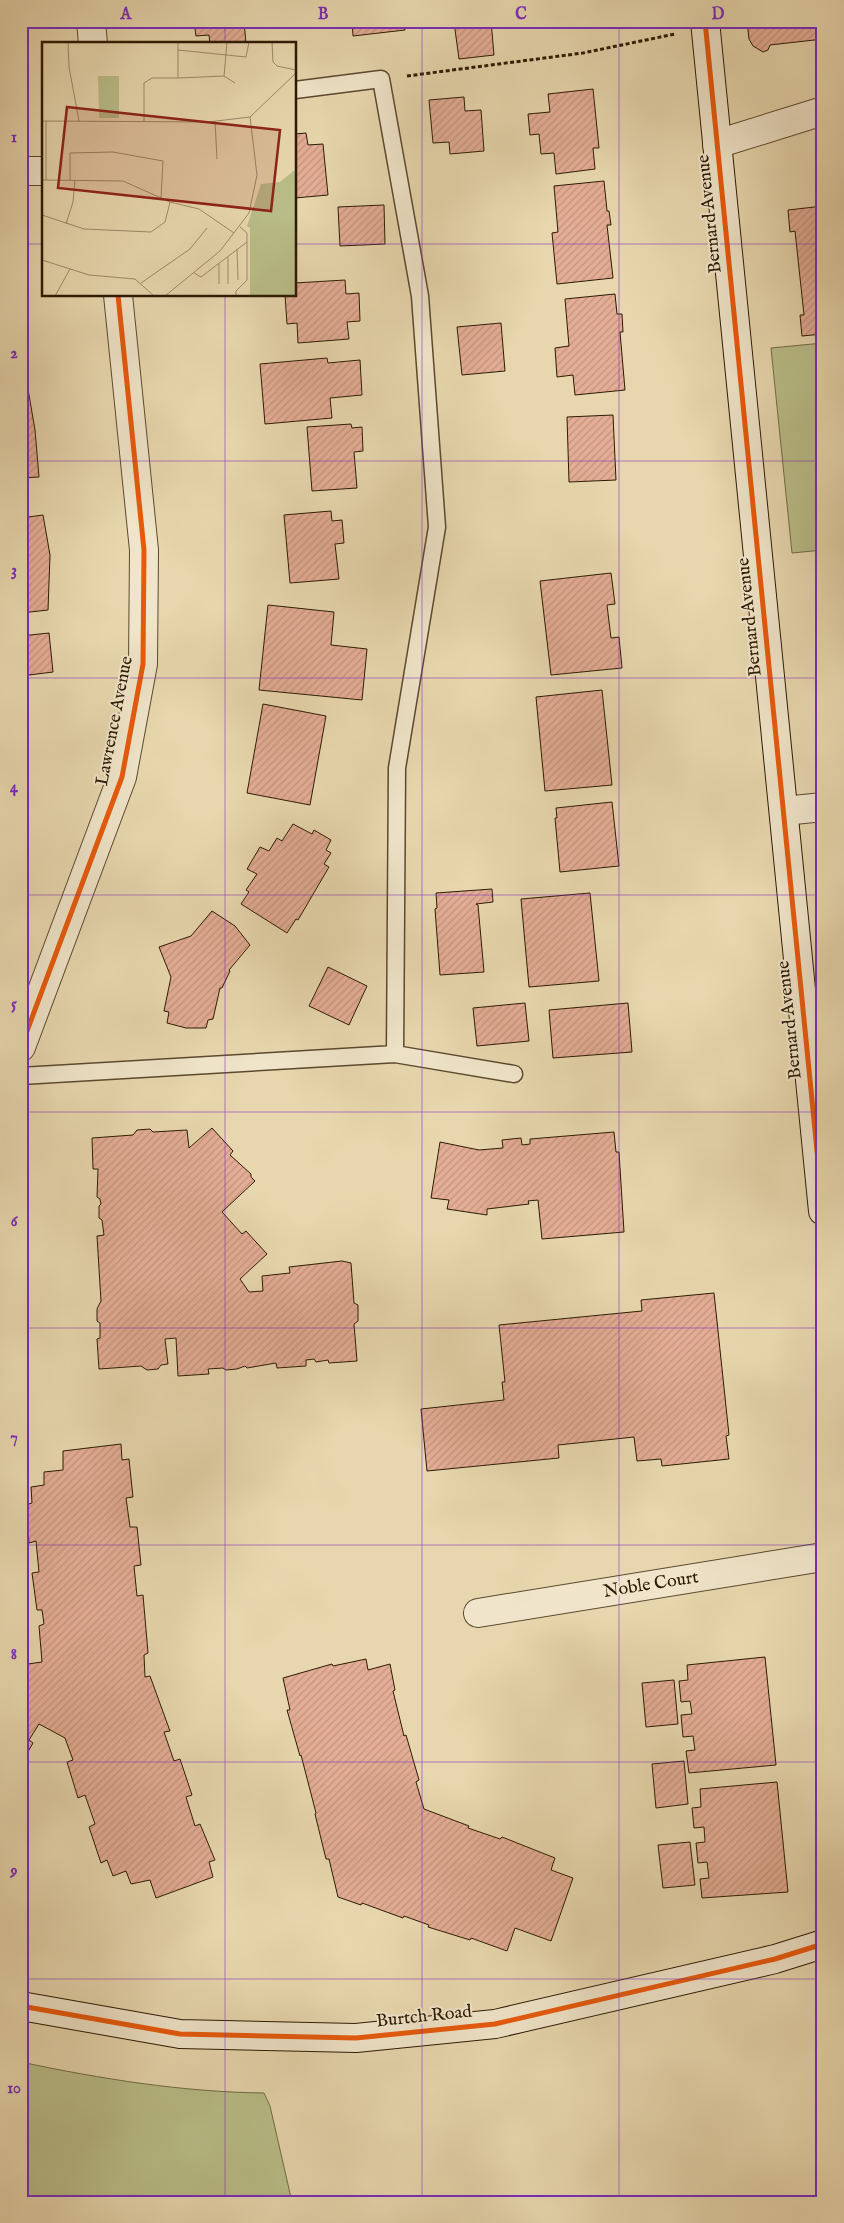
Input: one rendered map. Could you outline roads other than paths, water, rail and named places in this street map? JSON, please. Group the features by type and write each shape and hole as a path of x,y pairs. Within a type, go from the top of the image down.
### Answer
{"street":[{"path":"91,21 93,42"},
{"name":"Bernard Avenue","path":"705,24 823,1211"},
{"path":"717,144 823,111"},
{"path":"21,171 42,170"},
{"name":"Lawrence Avenue","path":"21,1047 122,777 142,664 144,550 118,296"},
{"path":"784,811 823,807"},
{"name":"Noble Court","path":"478,1612 823,1557"},
{"name":"Burtch Road","path":"21,2006 180,2034 356,2038 494,2024 775,1959 823,1944"}],"lane":[{"path":"296,90 382,79 420,296 437,527 397,768 395,1054"},
{"path":"21,1076 395,1054 514,1074"}]}
